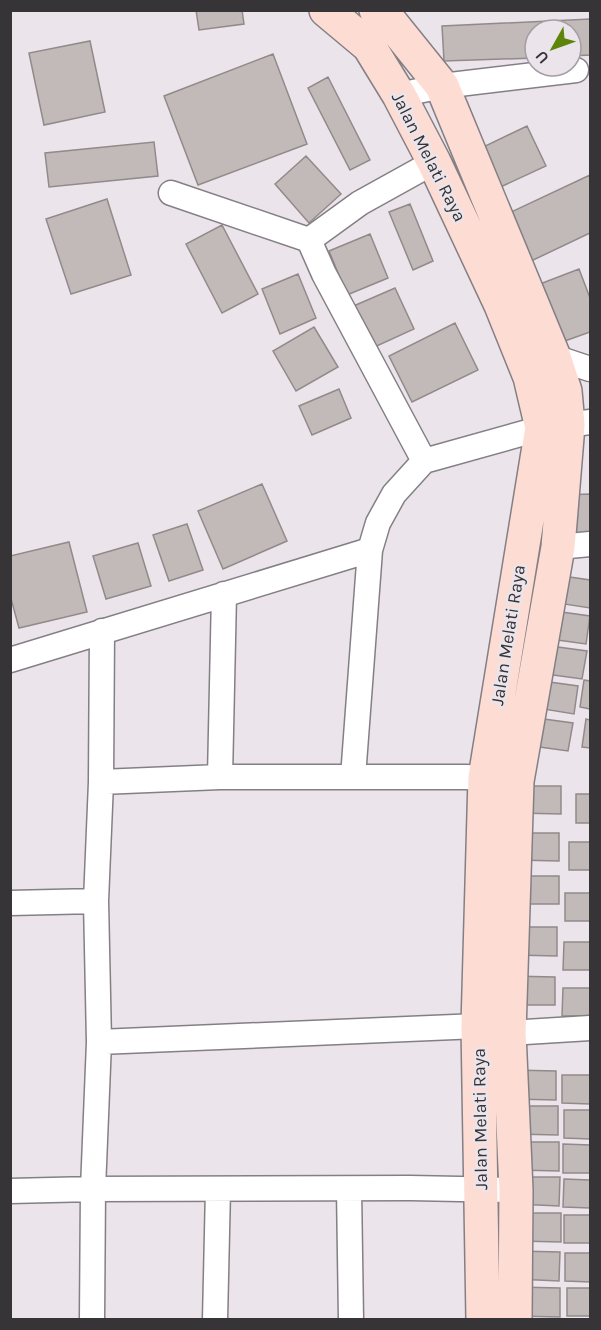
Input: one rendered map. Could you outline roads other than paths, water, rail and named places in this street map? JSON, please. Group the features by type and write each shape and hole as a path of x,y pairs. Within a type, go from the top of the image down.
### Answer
{"street":[{"name":"Jalan Melati Raya","path":"326,10 369,46 399,95 434,162 501,305 530,377 567,425 501,779 494,1029 481,1189 483,1320"},
{"name":"Jalan Melati Raya","path":"385,13 442,86 554,357 565,391 567,425 558,547 501,779"},
{"path":"369,46 385,13"},
{"path":"399,95 442,86 523,76"},
{"path":"309,240 360,203 434,162"},
{"path":"171,193 309,240 324,273 424,461"},
{"path":"554,357 591,369"},
{"path":"353,777 370,550 378,523 394,494 424,461 567,425"},
{"path":"558,547 591,544"},
{"path":"10,660 370,550"},
{"path":"220,777 224,594"},
{"path":"92,1320 93,1189 99,1042 96,901 101,782 102,631"},
{"path":"101,782 220,777 501,779"},
{"path":"10,903 96,901"},
{"path":"99,1042 591,1028"},
{"name":"Jalan Melati Raya","path":"494,1029 516,1190 514,1320"},
{"path":"10,1191 93,1189 516,1190"},
{"path":"215,1320 218,1189"},
{"path":"349,1189 351,1320"}]}
